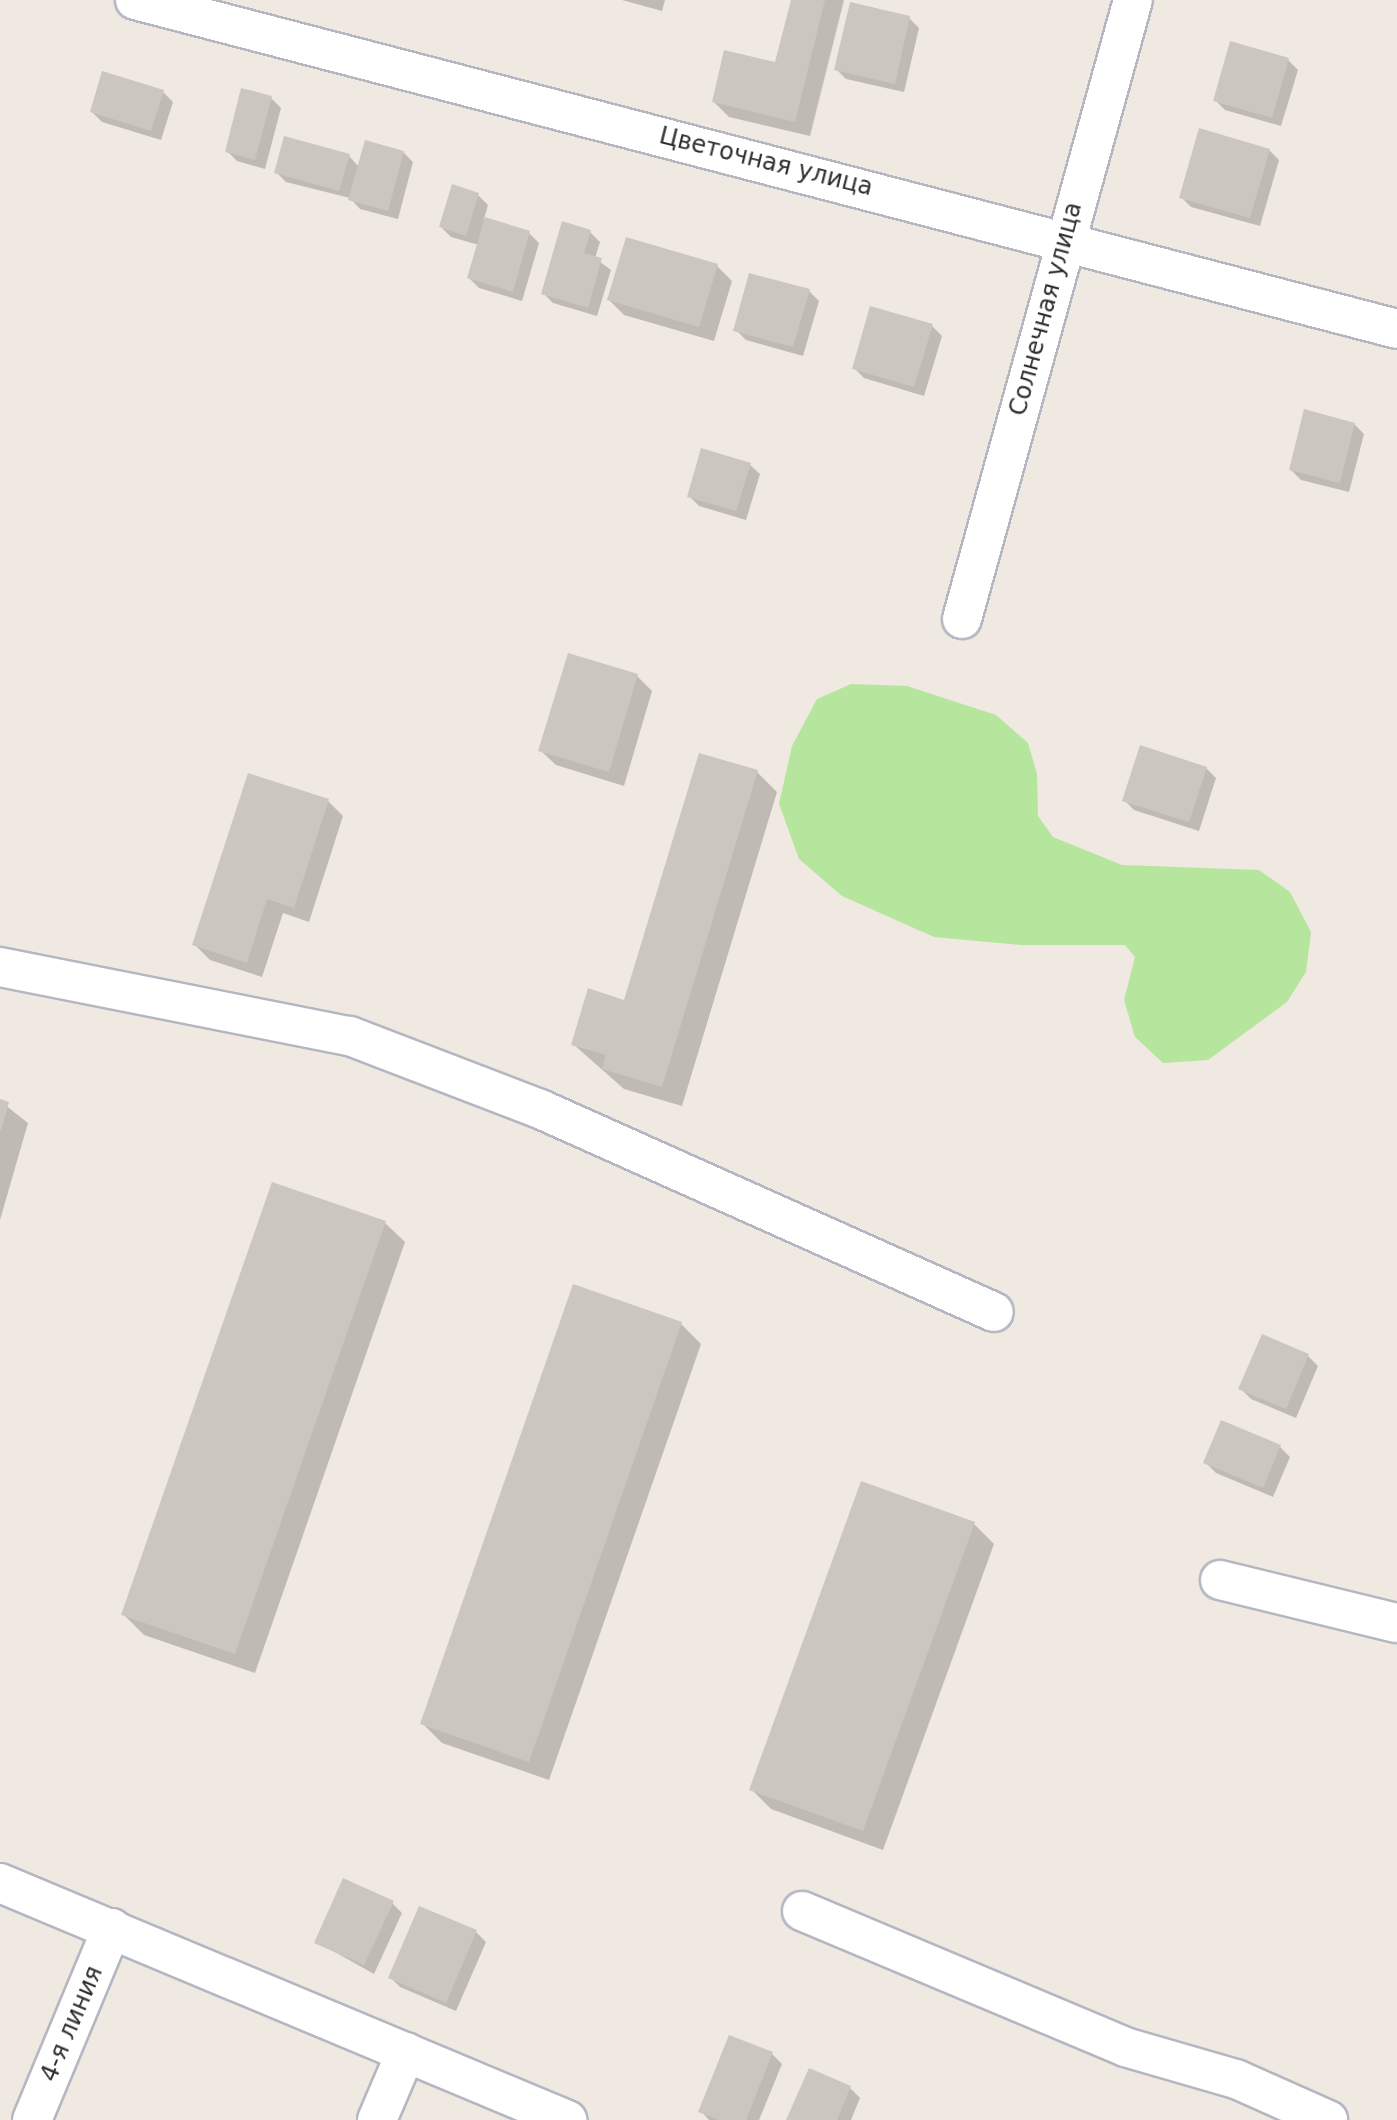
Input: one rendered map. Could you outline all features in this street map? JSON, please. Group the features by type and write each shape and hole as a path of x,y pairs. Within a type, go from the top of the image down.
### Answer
{"street":[{"name":"Цветочная улица","path":"135,0 1065,239 1397,329"},
{"name":"Солнечная улица","path":"962,619 1133,0"},
{"path":"0,967 350,1036 540,1109 994,1312"},
{"path":"1220,1580 1397,1623"},
{"path":"0,1883 567,2120"},
{"path":"802,1911 1125,2047 1236,2079 1328,2120"},
{"name":"4-я линия","path":"32,2120 112,1928"},
{"path":"377,2120 406,2052"}],"green space":[{"path":"851,684 907,686 996,715 1028,743 1037,774 1038,816 1053,837 1122,865 1259,870 1290,892 1311,932 1306,972 1287,1002 1208,1060 1163,1063 1135,1037 1124,1000 1135,957 1125,945 1022,945 934,937 842,896 799,859 779,804 792,746 817,699"}],"building":[{"path":"791,0 825,0 795,122 712,102 724,50 775,62"},
{"path":"850,2 910,16 895,84 834,70"},
{"path":"1230,41 1289,58 1272,118 1213,101"},
{"path":"102,71 164,90 151,131 90,112"},
{"path":"241,88 272,96 255,160 225,152"},
{"path":"1199,128 1270,149 1250,218 1179,198"},
{"path":"284,136 350,154 339,191 274,173"},
{"path":"365,140 404,151 388,211 348,200"},
{"path":"452,184 479,193 466,236 439,227"},
{"path":"485,217 530,231 513,292 467,278"},
{"path":"562,221 591,230 584,253 602,258 588,308 541,294"},
{"path":"626,237 718,264 699,327 607,300"},
{"path":"749,273 810,289 793,347 733,331"},
{"path":"870,306 933,324 914,387 852,369"},
{"path":"1304,409 1355,423 1340,483 1289,470"},
{"path":"701,448 751,463 736,511 687,497"},
{"path":"568,653 638,674 609,772 538,751"},
{"path":"1140,745 1207,767 1189,822 1122,801"},
{"path":"699,753 758,770 662,1087 602,1069 606,1055 571,1045 588,988 624,1000"},
{"path":"248,773 329,799 294,908 267,899 247,963 192,945"},
{"path":"0,1099 9,1102 1,1131 0,1131"},
{"path":"272,1182 386,1221 235,1654 121,1615"},
{"path":"573,1284 682,1322 529,1762 420,1724"},
{"path":"1262,1334 1309,1354 1286,1409 1238,1389"},
{"path":"1221,1420 1281,1445 1263,1488 1203,1463"},
{"path":"861,1481 975,1522 863,1831 749,1790"},
{"path":"343,1878 394,1901 364,1965 314,1943"},
{"path":"419,1906 477,1930 446,2003 388,1978"},
{"path":"729,2035 773,2052 746,2120 719,2120 698,2112"},
{"path":"809,2068 851,2086 837,2120 786,2120"}]}
